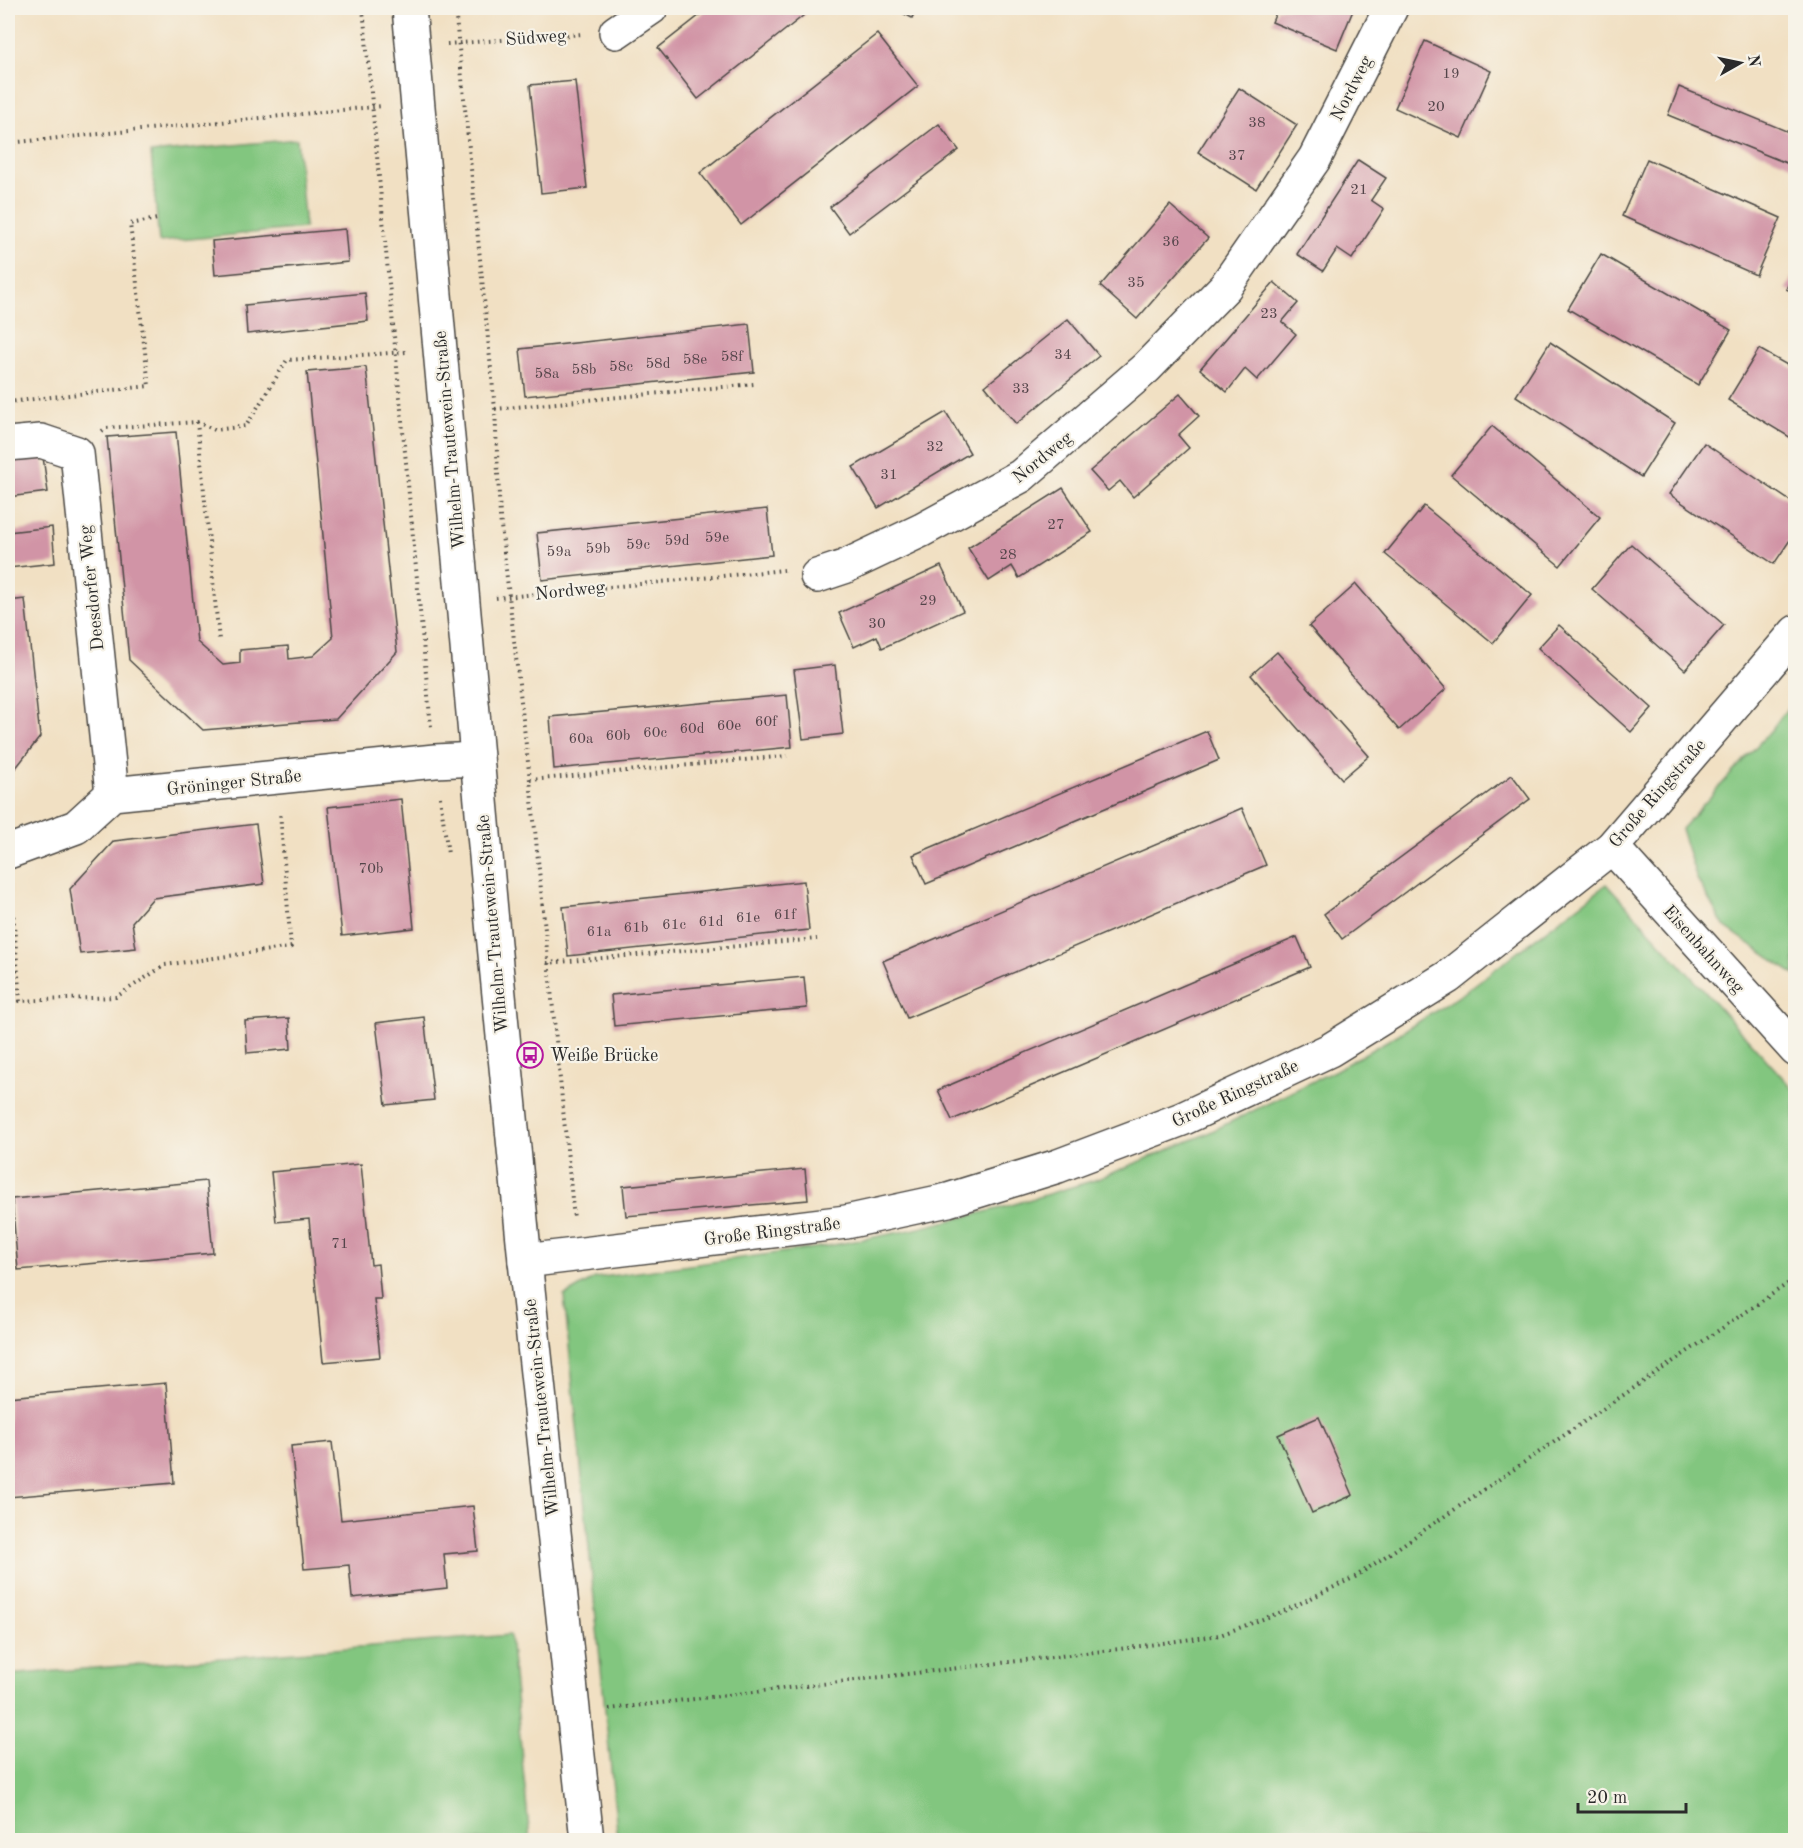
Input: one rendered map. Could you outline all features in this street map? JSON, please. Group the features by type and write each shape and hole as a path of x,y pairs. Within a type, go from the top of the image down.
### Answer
{"street":[{"name":"Wilhelm-Trautewein-Straße","path":"408,8 525,1261 587,1840"},
{"path":"616,32 651,8"},
{"name":"Nordweg","path":"818,576 844,567 922,530 1021,476 1146,368 1224,287 1315,158 1391,8"},
{"path":"8,444 42,441 77,453"},
{"name":"Deesdorfer Weg","path":"77,453 112,794"},
{"name":"Große Ringstraße","path":"525,1261 846,1222 948,1200 1058,1166 1182,1119 1330,1050 1449,976 1612,847 1796,632"},
{"name":"Gröninger Straße","path":"112,794 435,761 477,759"},
{"path":"8,852 76,827 112,794"},
{"name":"Eisenbahnweg","path":"1612,847 1796,1050"}],"path":[{"path":"455,8 495,409 500,518 530,780 578,1256"},
{"name":"Südweg","path":"412,47 616,32"},
{"path":"8,143 418,103"},
{"path":"8,402 149,386 130,224 157,219"},
{"path":"77,453 106,428 197,422 215,430 246,426 287,360 441,348"},
{"path":"495,409 754,384"},
{"path":"197,422 219,640"},
{"name":"Nordweg","path":"463,603 783,570 818,576"},
{"path":"530,780 787,756"},
{"path":"8,852 20,1001 116,997 165,965 291,947 277,777"},
{"path":"547,963 817,939"},
{"path":"573,1713 1220,1635 1284,1611 1355,1577 1796,1278"}],"green space":[{"path":"297,139 305,228 159,242 151,153"},
{"path":"1795,698 1795,975 1724,926 1697,879 1681,829 1772,729"},
{"path":"1607,884 1795,1091 1795,1840 618,1840 564,1296 595,1278 828,1246 911,1230 1001,1208 1095,1180 1206,1134 1336,1070 1399,1034 1461,995"},
{"path":"510,1635 530,1840 8,1840 8,1675"}],"building":[{"path":"709,8 813,8 698,99 658,48"},
{"path":"893,8 917,8 912,18"},
{"path":"1278,8 1354,8 1337,49 1272,22"},
{"path":"877,34 918,86 741,225 700,173"},
{"path":"1425,41 1491,71 1461,138 1395,108"},
{"path":"575,81 587,188 541,193 530,85"},
{"path":"1679,87 1796,135 1796,167 1668,115"},
{"path":"1239,88 1297,125 1256,189 1198,152"},
{"path":"939,124 959,150 849,233 830,207"},
{"path":"1647,159 1781,218 1756,275 1622,216"},
{"path":"1358,160 1386,178 1371,200 1384,209 1352,259 1337,249 1323,271 1297,254"},
{"path":"1170,205 1208,238 1137,319 1100,286"},
{"path":"345,229 348,262 215,275 212,241"},
{"path":"1601,254 1731,330 1698,385 1568,309"},
{"path":"1796,269 1796,293 1786,289"},
{"path":"1274,282 1298,303 1282,322 1296,334 1257,380 1245,369 1227,392 1200,369"},
{"path":"365,293 368,321 247,334 245,305"},
{"path":"1068,319 1099,356 1016,424 985,386"},
{"path":"749,324 754,372 525,396 520,349"},
{"path":"1550,342 1675,423 1641,477 1516,396"},
{"path":"1759,349 1796,370 1796,441 1728,400"},
{"path":"366,367 397,652 336,719 203,730 129,660 107,437 176,432 197,642 223,665 240,663 240,650 288,646 289,659 313,656 333,638 307,372"},
{"path":"1180,394 1199,416 1178,435 1189,448 1133,497 1120,481 1108,491 1090,471"},
{"path":"946,412 970,453 878,508 853,467"},
{"path":"1492,426 1600,517 1560,566 1451,475"},
{"path":"1704,443 1796,505 1796,531 1774,564 1669,494"},
{"path":"43,457 48,492 8,497 8,461"},
{"path":"1063,488 1092,532 1019,578 1012,566 989,581 968,548"},
{"path":"1424,506 1532,595 1493,643 1385,554"},
{"path":"767,509 772,555 542,580 537,533"},
{"path":"52,527 55,563 8,568 8,532"},
{"path":"1631,544 1724,625 1685,670 1592,589"},
{"path":"941,566 963,611 882,648 877,636 854,647 839,613"},
{"path":"1356,584 1446,689 1399,730 1309,626"},
{"path":"25,599 40,737 8,778 8,601"},
{"path":"1559,625 1652,708 1631,732 1538,648"},
{"path":"1277,652 1369,756 1342,779 1251,675"},
{"path":"835,665 843,734 803,739 794,670"},
{"path":"787,695 792,747 554,769 550,717"},
{"path":"1207,731 1219,760 926,884 913,855"},
{"path":"1512,775 1530,799 1342,939 1324,914"},
{"path":"401,799 414,928 342,936 328,807"},
{"path":"1242,808 1266,865 907,1018 883,961"},
{"path":"256,824 264,884 153,898 132,922 136,948 80,954 70,889 114,841"},
{"path":"804,881 809,930 568,956 563,907"},
{"path":"1297,937 1310,967 952,1120 938,1090"},
{"path":"804,977 807,1008 614,1026 611,995"},
{"path":"424,1017 434,1100 386,1105 376,1023"},
{"path":"289,1018 291,1049 247,1053 245,1021"},
{"path":"361,1164 371,1265 378,1264 381,1299 374,1299 380,1357 323,1362 309,1219 276,1222 271,1172"},
{"path":"805,1169 808,1200 626,1216 623,1186"},
{"path":"206,1181 213,1253 18,1270 12,1199"},
{"path":"166,1383 174,1483 8,1497 8,1397"},
{"path":"1319,1417 1353,1495 1312,1513 1278,1435"},
{"path":"332,1442 341,1520 473,1506 478,1551 444,1554 447,1588 352,1598 349,1565 304,1569 291,1446"}],"place":[{"name":"Weiße Brücke","path":"530,1055"}]}
